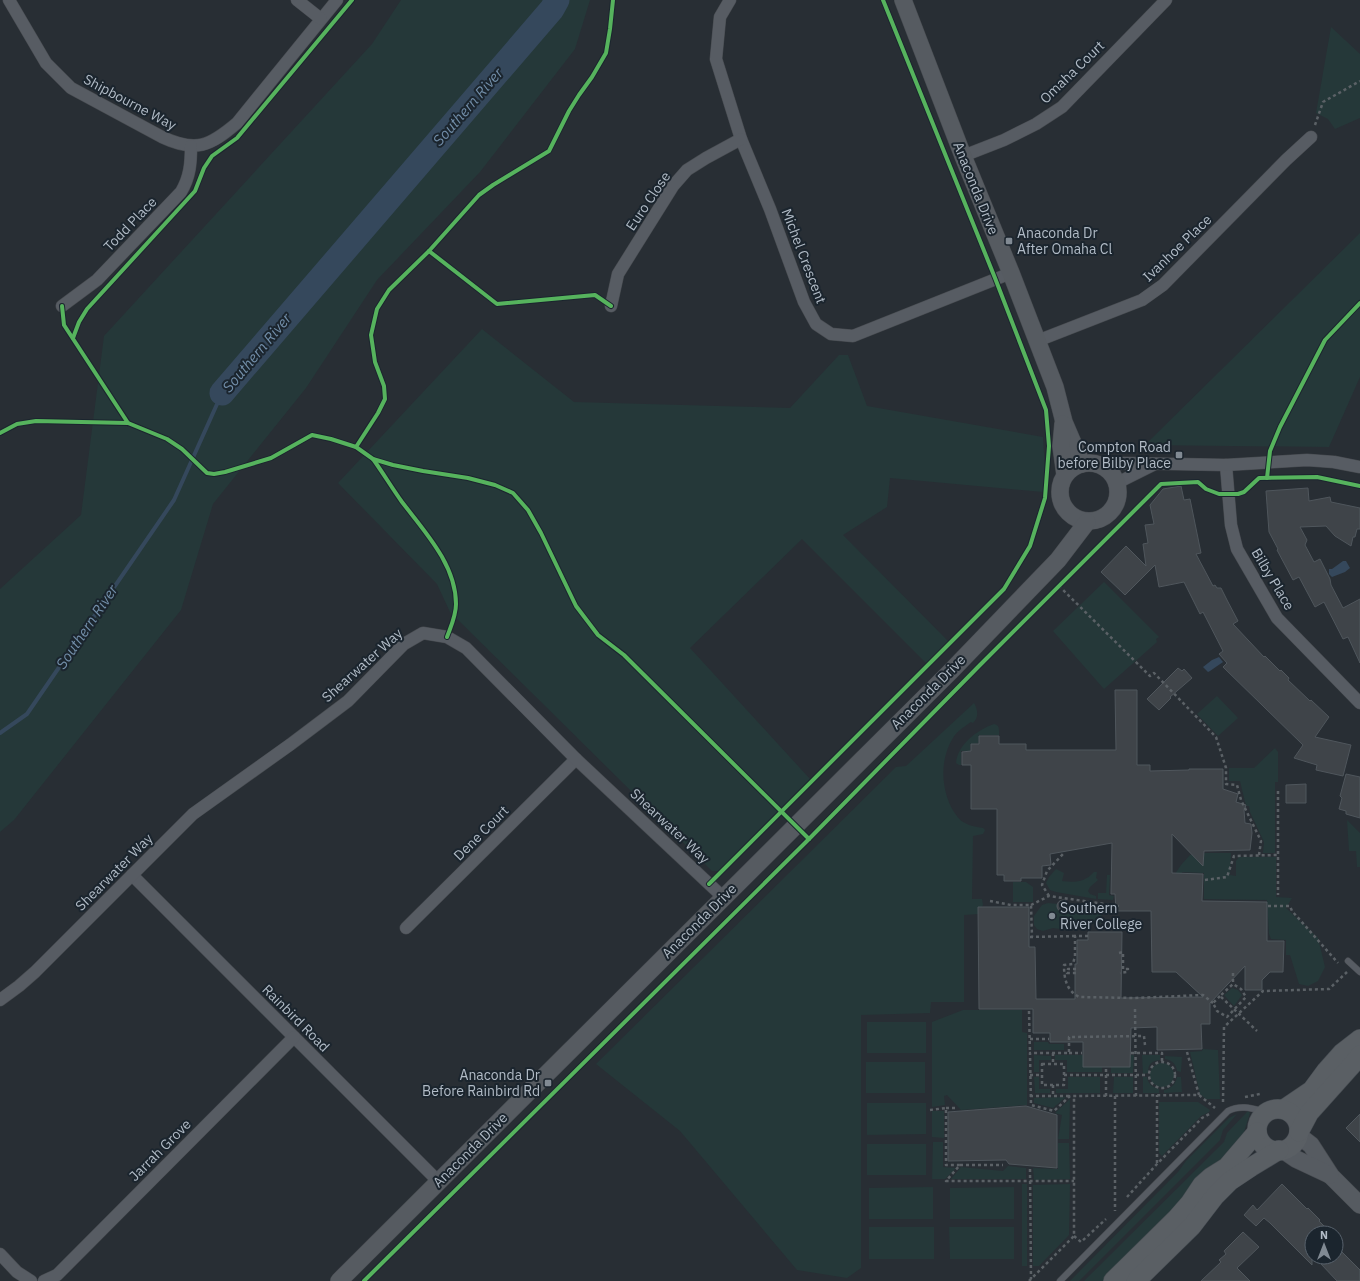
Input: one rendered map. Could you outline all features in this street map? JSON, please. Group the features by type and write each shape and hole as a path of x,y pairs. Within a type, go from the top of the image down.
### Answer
{"main road":[{"name":"Anaconda Drive","path":"903,0 1055,387 1064,422 1082,464"},
{"name":"Anaconda Drive","path":"1058,560 1071,516 1061,501 1060,492 1061,484 1065,476 1061,446 1064,422"},
{"path":"1065,476 1070,470 1082,464 1091,463 1100,465 1113,475 1117,483 1119,493 1113,510 1106,517 1097,521 1087,522 1071,516"},
{"name":"Anaconda Drive","path":"339,1281 950,670 1058,560 1087,522"},
{"path":"1331,1176 1281,1150 1267,1147 1259,1138 1257,1132 1259,1120 1312,1090 1326,1070 1342,1053 1360,1038"},
{"path":"1136,1281 1192,1226 1215,1196 1230,1182 1293,1144 1309,1113 1360,1055"},
{"path":"1276,1111 1294,1116 1297,1120 1299,1134 1311,1145 1331,1176 1360,1205"},
{"path":"1113,1281 1176,1219 1190,1203 1202,1185 1211,1177 1228,1167 1257,1132"}],"street":[{"name":"Shipbourne Way","path":"9,0 46,63 70,88 175,144 191,146 204,145 213,141 237,123 337,0"},
{"path":"297,0 321,19"},
{"name":"Michel Crescent","path":"730,0 720,17 716,58 741,139 770,209 804,302 816,324 831,334 854,336 1011,273"},
{"name":"Omaha Court","path":"963,156 1004,140 1036,124 1062,107 1166,0"},
{"name":"Ivanhoe Place","path":"1037,341 1142,300 1163,285 1286,160 1311,137"},
{"name":"Euro Close","path":"611,306 618,274 673,186 687,170 741,139"},
{"name":"Todd Place","path":"62,306 97,280 181,192 187,182 190,171 191,146"},
{"path":"1107,469 1122,463 1226,465 1307,460 1334,462 1360,467"},
{"path":"1117,483 1156,464"},
{"name":"Bilby Place","path":"1226,465 1231,525 1237,549 1277,618 1360,702"},
{"name":"Shearwater Way","path":"0,1000 35,972 193,814 348,701 404,644 423,633 447,637 466,648 576,759 723,897"},
{"name":"Dene Court","path":"406,928 576,759"},
{"name":"Rainbird Road","path":"132,876 438,1182"},
{"name":"Jarrah Grove","path":"44,1281 57,1275 294,1037"},
{"path":"0,1254 17,1272 32,1281"}],"lane":[{"path":"1348,961 1360,972"},
{"path":"1060,1281 1228,1111 1233,1108 1243,1107 1276,1111"}],"path":[{"path":"1311,137 1323,102 1360,81"},
{"path":"1054,591 1064,581"},
{"path":"1059,586 1150,676 1154,673 1216,737 1226,768 1226,784 1237,785 1241,800 1261,841 1259,855"},
{"path":"1278,791 1278,895"},
{"path":"1049,896 1042,885 1047,871 1063,854"},
{"path":"1205,880 1228,877 1234,856 1278,855"},
{"path":"990,901 1011,905 1031,905 1049,896 1119,906"},
{"path":"1031,905 1031,937 1088,936"},
{"path":"1268,906 1290,906 1292,911 1342,967"},
{"path":"1075,936 1075,956 1073,964 1064,964 1064,976 1072,993 1079,996 1135,998 1203,995 1213,1003 1218,1011 1227,1017 1246,997 1240,988 1233,984"},
{"path":"1119,953 1123,952 1123,969 1128,969 1127,972 1120,972"},
{"path":"1224,1103 1224,1027 1263,991 1329,989 1354,966"},
{"path":"1076,968 1068,969 1068,972 1076,972"},
{"path":"1213,1003 1233,984 1233,974"},
{"path":"1220,996 1257,1031"},
{"path":"1135,1009 1136,1096"},
{"path":"1029,1011 1031,1105 1054,1111 1070,1096"},
{"path":"1069,1053 1069,1037 1144,1036 1145,1045"},
{"path":"1030,1039 1049,1039"},
{"path":"1124,1201 1156,1164 1202,1118 1212,1112 1215,1108 1199,1095 1187,1052"},
{"path":"1030,1053 1082,1053"},
{"path":"1053,1053 1053,1064"},
{"path":"1131,1053 1162,1053 1162,1061"},
{"path":"1162,1061 1173,1067 1175,1079 1170,1086 1162,1088 1154,1086 1148,1075 1154,1064 1162,1061"},
{"path":"1042,1064 1064,1064 1064,1085 1042,1085 1042,1075 1042,1064"},
{"path":"1106,1067 1106,1096"},
{"path":"1030,1075 1042,1075"},
{"path":"1064,1075 1148,1075"},
{"path":"1053,1085 1053,1096"},
{"path":"1162,1088 1162,1095"},
{"path":"1030,1096 1199,1095"},
{"path":"1030,1280 1074,1236 1074,1096"},
{"path":"1115,1096 1115,1211"},
{"path":"1156,1164 1157,1096"},
{"path":"946,1108 946,1165 1003,1165"},
{"path":"930,1110 955,1108"},
{"path":"960,1165 946,1181 1074,1182"},
{"path":"1030,1169 1030,1280"},
{"path":"1074,1236 1081,1242 1120,1206"}],"shaded area":[{"path":"401,0 590,0 575,49 480,172 377,280 306,388 213,504 181,610 14,820 0,832 0,589 81,515 104,336 372,44"},
{"path":"1331,27 1360,54 1360,118 1335,129 1328,119 1316,113"},
{"path":"1360,233 1360,377 1329,447 1145,445"},
{"path":"482,329 574,402 790,408 839,355 848,355 867,406 1043,437 1045,469 1043,492 890,478 887,507 843,535 948,641 926,663 802,539 690,648 810,779 719,871 712,871 450,612 437,584 338,483"},
{"path":"1104,582 1159,637 1156,639 1157,642 1104,689 1053,631"},
{"path":"1217,696 1238,718 1218,736 1197,714"},
{"path":"974,703 977,716 973,723 971,722 961,729 953,738 945,756 943,775 946,795 957,817 967,824 983,828 985,830 983,834 973,836 972,899 982,899 983,905 978,914 964,915 964,1002 931,1002 930,1013 861,1015 861,1268 847,1278 797,1270 680,1131 596,1064 896,767 906,766"},
{"path":"994,724 998,727 999,735 979,735 978,743 970,744 970,751 961,751 961,765 956,763 960,750 964,744 981,730"},
{"path":"1275,748 1278,752 1278,782 1275,782 1275,853 1263,853 1264,842 1250,812 1249,806 1247,806 1245,802 1240,781 1229,781 1229,768 1254,768"},
{"path":"1347,820 1360,833 1360,867 1357,867 1356,851 1349,851"},
{"path":"1206,853 1231,853 1230,875 1236,876 1236,861 1239,857 1276,857 1276,897 1292,898 1286,908 1318,938 1325,967 1318,981 1308,986 1299,984 1290,955 1286,955 1286,940 1271,939 1269,934 1267,900 1204,899 1204,873 1182,872 1181,900 1173,877 1190,855"},
{"path":"1056,869 1064,873 1062,881 1067,882 1083,880 1094,872 1097,872 1096,878 1098,880 1090,887 1088,891 1090,894 1096,896 1096,899 1050,890 1046,883"},
{"path":"1107,875 1110,875 1109,895 1114,896 1113,900 1098,899 1098,893 1106,893"},
{"path":"1013,882 1026,882 1033,887 1033,902 1013,902"},
{"path":"1048,903 1058,904 1058,909 1063,912 1071,908 1102,908 1101,924 1095,921 1086,920 1067,930 1053,928 1043,931 1037,929 1034,925 1034,916 1042,905"},
{"path":"1232,988 1238,990 1242,995 1234,1006 1224,995"},
{"path":"963,1010 1022,1010 1022,1032 1027,1033 1027,1105 961,1110 947,1095 944,1096 945,1105 932,1107 932,1022"},
{"path":"867,1022 926,1022 926,1053 867,1053"},
{"path":"1034,1042 1064,1044 1064,1050 1034,1050"},
{"path":"1203,1049 1218,1050 1220,1099 1206,1099 1200,1094 1190,1052 1202,1051"},
{"path":"1034,1055 1051,1056 1051,1060 1039,1060 1039,1072 1034,1072"},
{"path":"1055,1055 1083,1055 1083,1066 1102,1067 1102,1072 1067,1072 1067,1060 1055,1060"},
{"path":"1130,1055 1134,1055 1133,1073 1111,1073 1111,1066 1130,1066"},
{"path":"1142,1055 1160,1055 1160,1060 1154,1061 1149,1067 1148,1073 1143,1074"},
{"path":"1165,1056 1182,1057 1181,1072 1177,1071 1175,1064 1172,1061 1165,1059"},
{"path":"866,1062 925,1062 925,1093 866,1093"},
{"path":"1162,1063 1170,1067 1174,1075 1170,1083 1162,1087 1154,1083 1150,1075 1154,1067"},
{"path":"1034,1077 1039,1077 1039,1089 1050,1089 1050,1093 1035,1093"},
{"path":"1068,1077 1100,1077 1100,1093 1056,1093 1056,1089 1068,1089"},
{"path":"1114,1077 1133,1077 1133,1093 1113,1093"},
{"path":"1143,1077 1147,1077 1148,1082 1151,1085 1159,1089 1159,1093 1143,1093"},
{"path":"1177,1077 1181,1077 1182,1092 1164,1093 1164,1090 1174,1084"},
{"path":"1066,1097 1053,1108 1034,1103 1034,1098"},
{"path":"1070,1099 1069,1139 1058,1139 1062,1115 1055,1113"},
{"path":"1159,1102 1198,1102 1210,1110 1201,1116 1162,1156 1159,1153"},
{"path":"867,1103 926,1103 926,1134 867,1135"},
{"path":"932,1111 944,1111 944,1138 932,1137"},
{"path":"1248,1111 1250,1113 1240,1145 1107,1281 1084,1281 1224,1142 1227,1133"},
{"path":"1237,1114 1223,1130 1220,1140 1079,1281 1070,1281 1229,1118"},
{"path":"933,1142 943,1142 943,1167 956,1168 945,1179 932,1179"},
{"path":"1058,1143 1069,1143 1070,1179 1034,1180 1033,1168 1058,1169"},
{"path":"867,1144 926,1144 926,1175 867,1175"},
{"path":"1008,1166 1026,1168 1026,1179 951,1179 961,1167 1003,1171"},
{"path":"1022,1184 1027,1184 1027,1266 1022,1266"},
{"path":"1070,1184 1069,1235 1039,1266 1033,1266 1033,1185"},
{"path":"933,1187 933,1219 869,1219 869,1188"},
{"path":"1014,1187 1014,1219 950,1219 950,1188"},
{"path":"869,1227 934,1227 934,1259 869,1259"},
{"path":"949,1227 1014,1227 1014,1259 950,1259"}],"water":[{"path":"1343,561 1346,561 1350,568 1345,572 1332,577 1329,574 1329,569 1332,569"},
{"path":"1219,657 1223,662 1210,671 1208,672 1203,667 1212,660"}],"building":[{"path":"1181,486 1184,500 1190,499 1201,553 1196,554 1213,586 1215,585 1217,588 1221,588 1238,621 1233,624 1264,657 1265,656 1280,671 1281,670 1289,678 1288,680 1329,717 1315,737 1351,745 1343,776 1316,770 1317,765 1294,758 1303,745 1223,667 1227,663 1219,654 1223,651 1203,612 1200,614 1184,582 1159,587 1155,565 1125,595 1101,572 1126,546 1146,566 1143,544 1148,543 1145,525 1154,524 1150,505 1163,489"},
{"path":"1308,488 1309,501 1330,497 1331,502 1360,508 1360,529 1357,529 1351,546 1335,536 1326,526 1300,527 1307,540 1305,545 1314,562 1320,559 1343,608 1360,599 1360,663 1348,637 1343,639 1324,602 1315,607 1299,577 1293,580 1269,532 1266,491"},
{"path":"1178,668 1182,671 1184,669 1192,678 1170,697 1171,698 1159,710 1147,699"},
{"path":"1115,690 1137,690 1137,765 1150,765 1150,771 1223,769 1223,789 1238,794 1236,802 1246,805 1244,810 1245,823 1251,824 1252,833 1250,850 1204,851 1203,866 1172,834 1172,873 1203,874 1202,901 1267,902 1267,941 1284,941 1283,972 1270,972 1262,980 1262,990 1245,990 1245,966 1210,1003 1210,1024 1201,1024 1202,1049 1157,1050 1157,1027 1131,1028 1130,1067 1083,1067 1083,1042 1050,1042 1050,1033 1033,1033 1033,1009 979,1009 978,907 1029,907 1029,947 1035,947 1036,999 1075,999 1077,940 1088,940 1088,932 1122,932 1121,998 1203,997 1176,972 1152,972 1151,911 1116,911 1115,894 1111,894 1112,843 1050,854 1051,865 1042,866 1042,878 1021,878 1021,881 1004,881 1004,875 997,875 997,809 971,809 971,765 962,765 962,752 971,751 971,744 979,744 979,736 999,736 999,744 1026,744 1026,750 1116,750"},
{"path":"1346,774 1360,777 1360,818 1346,814 1346,811 1339,809 1342,798 1340,796"},
{"path":"1306,784 1306,803 1286,803 1286,785"},
{"path":"1063,900 1067,902 1069,906 1067,910 1063,912 1059,910 1057,906 1059,902"},
{"path":"1026,1106 1057,1115 1057,1168 1009,1164 1006,1160 948,1161 948,1112"},
{"path":"1360,1114 1360,1142 1346,1128"},
{"path":"1282,1184 1320,1220 1319,1221 1323,1225 1304,1225 1304,1257 1264,1218 1256,1226 1244,1215 1253,1205 1257,1210"},
{"path":"1243,1232 1259,1247 1237,1268 1250,1281 1201,1281 1221,1262 1219,1260 1226,1254 1224,1251"},
{"path":"1344,1254 1360,1270 1360,1281 1337,1281 1322,1265 1344,1265"}],"waterway":[{"name":"Southern River","path":"222,393 552,9 557,0"},
{"name":"Southern River","path":"0,733 27,714 174,500 222,393"}],"cycle path":[{"path":"73,338 79,322 87,309 195,191 204,168 212,156 237,138 352,0"},
{"path":"613,0 606,53 569,111 549,151 479,195 429,251 389,290 377,309 371,335 375,362 384,386 385,399 378,413 356,447 373,459 393,465 468,478 495,485 513,493 528,510 541,533 576,606 598,635 624,655 809,839 1161,484 1198,482 1206,489 1219,494 1238,494 1244,492 1259,478 1317,477 1360,486"},
{"path":"709,884 1004,589 1030,546 1045,498 1049,446 1046,410 995,278 883,0"},
{"path":"429,251 497,304 595,295 611,306"},
{"path":"1267,478 1270,451 1280,427 1325,340 1360,303"},
{"path":"62,306 64,325 128,423"},
{"path":"0,433 17,424 36,421 128,423 167,439 182,449 207,473 214,474 271,458 312,435 356,447"},
{"path":"373,459 402,502 438,550 451,576 455,590 456,608 447,637"},
{"path":"364,1281 809,839"}],"place":[{"name":"Anaconda Dr After Omaha Cl","path":"1009,241"},
{"name":"Compton Road before Bilby Place","path":"1179,455"},
{"name":"Southern River College","path":"1052,916"},
{"name":"Anaconda Dr Before Rainbird Rd","path":"548,1083"}]}
